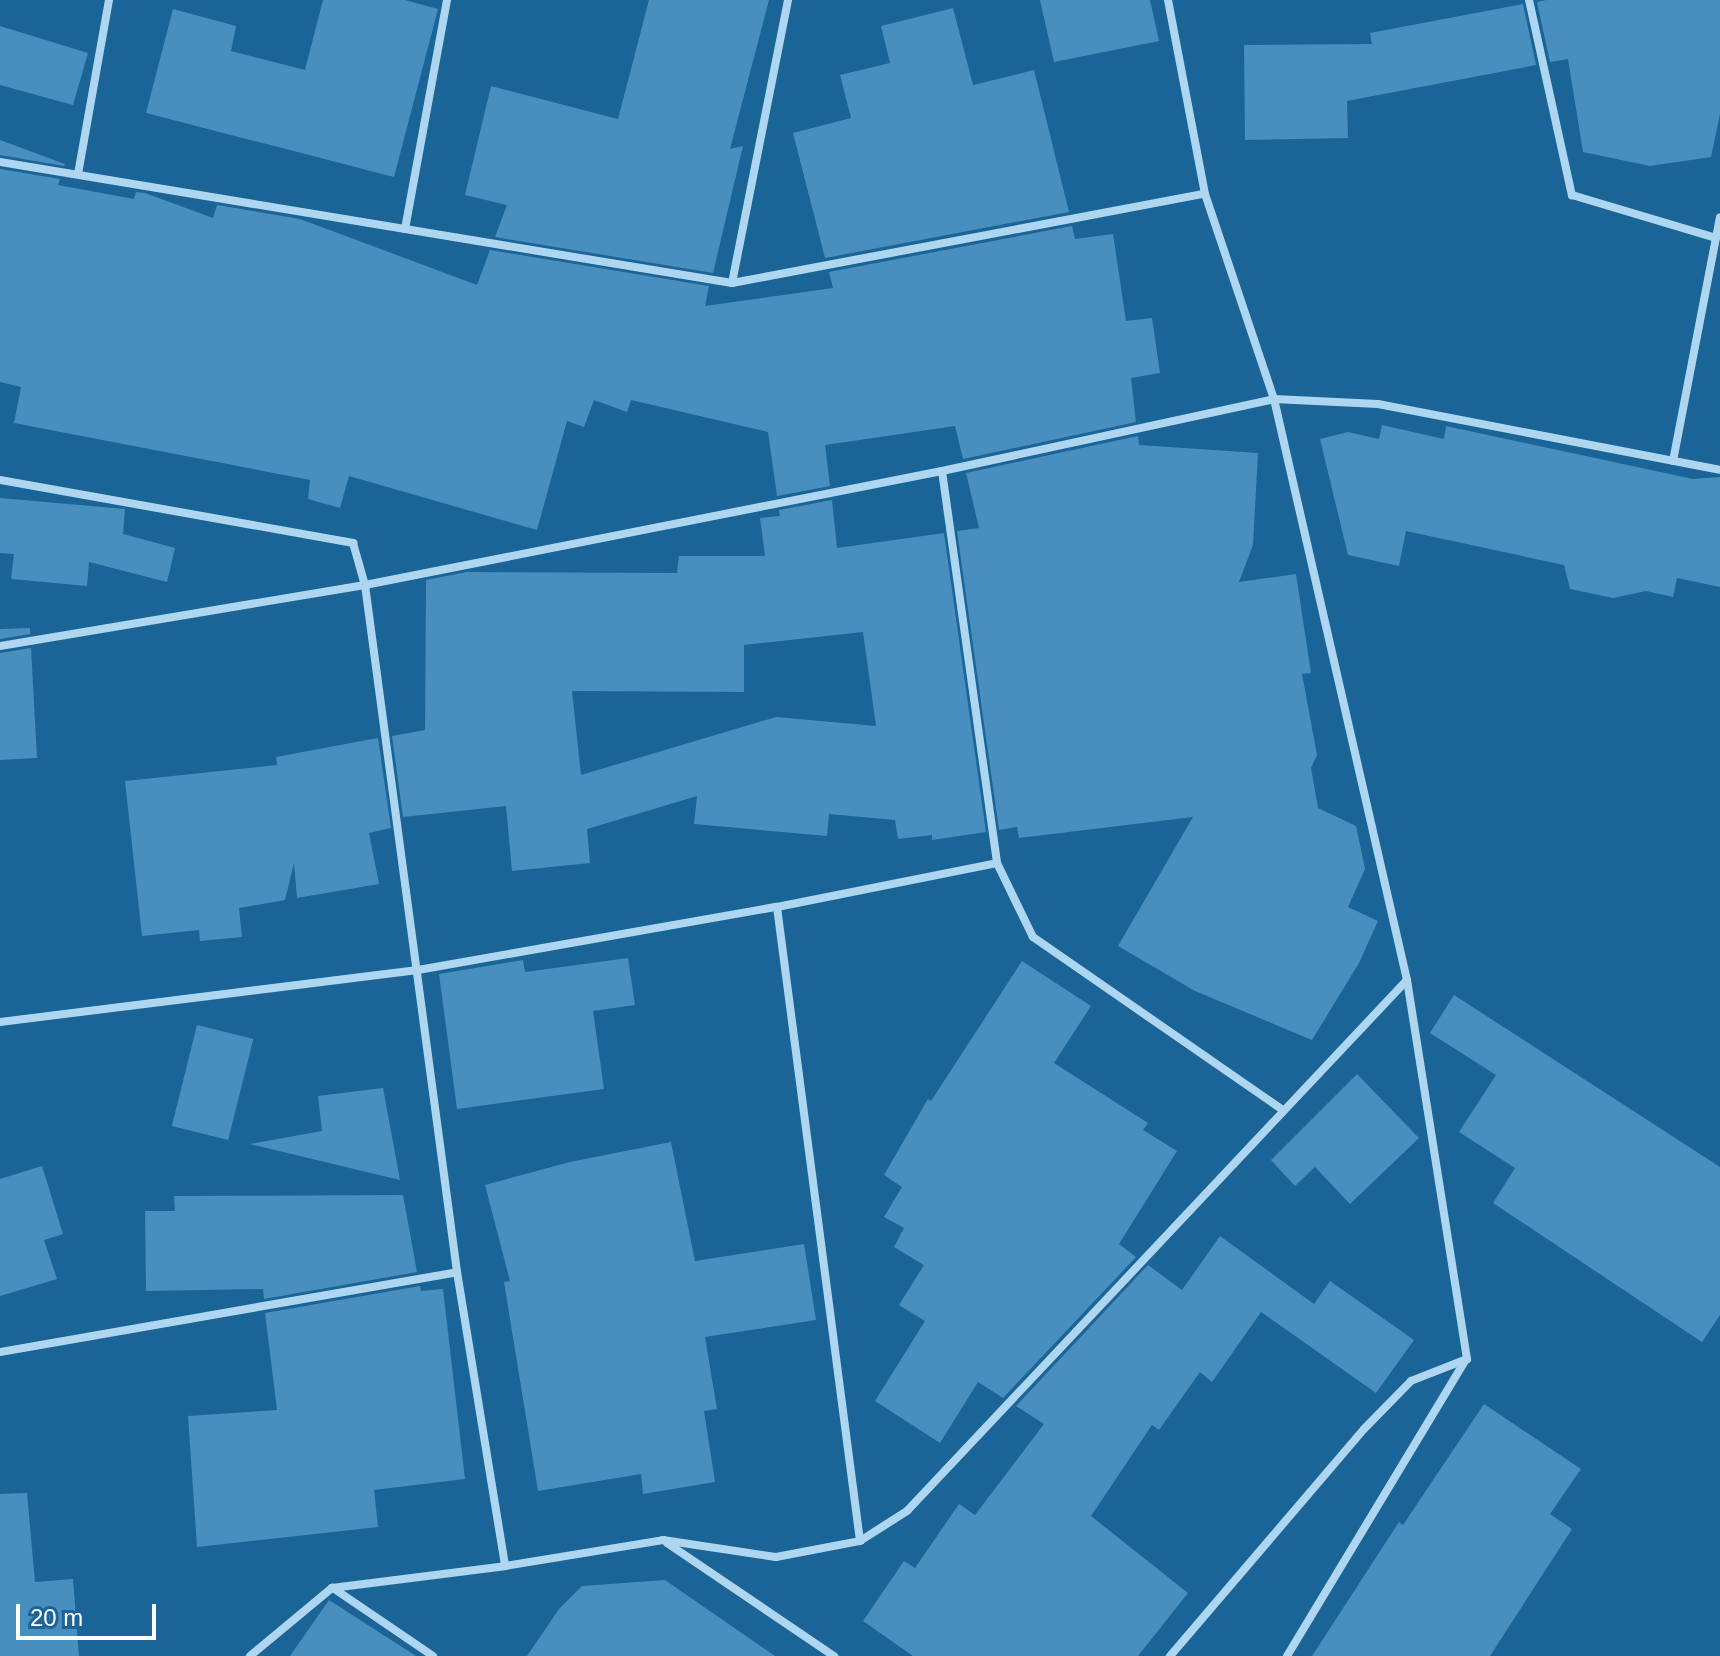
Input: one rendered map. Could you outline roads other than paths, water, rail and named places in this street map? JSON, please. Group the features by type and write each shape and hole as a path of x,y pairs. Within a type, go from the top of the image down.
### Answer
{"street":[{"path":"78,174 109,0"},
{"path":"405,229 447,0"},
{"path":"732,283 788,0"},
{"path":"1168,0 1205,194 1274,399 1407,980 1467,1359 1287,1656"},
{"path":"1529,0 1572,195 1716,238"},
{"path":"0,162 732,283 1205,194"},
{"path":"1673,461 1720,218"},
{"path":"0,646 365,585 942,471 1274,399 1378,404 1720,470"},
{"path":"942,471 997,863 1033,937 1283,1110"},
{"path":"0,480 353,543 365,585 457,1272 505,1566"},
{"path":"0,1022 418,970 777,907 997,863"},
{"path":"777,907 860,1541"},
{"path":"250,1656 332,1588 505,1566 663,1540 776,1557 860,1541 907,1511 1407,980"},
{"path":"0,1352 457,1272"},
{"path":"1170,1656 1364,1429 1411,1381 1467,1359"},
{"path":"663,1540 834,1656"},
{"path":"332,1588 433,1656"}]}
